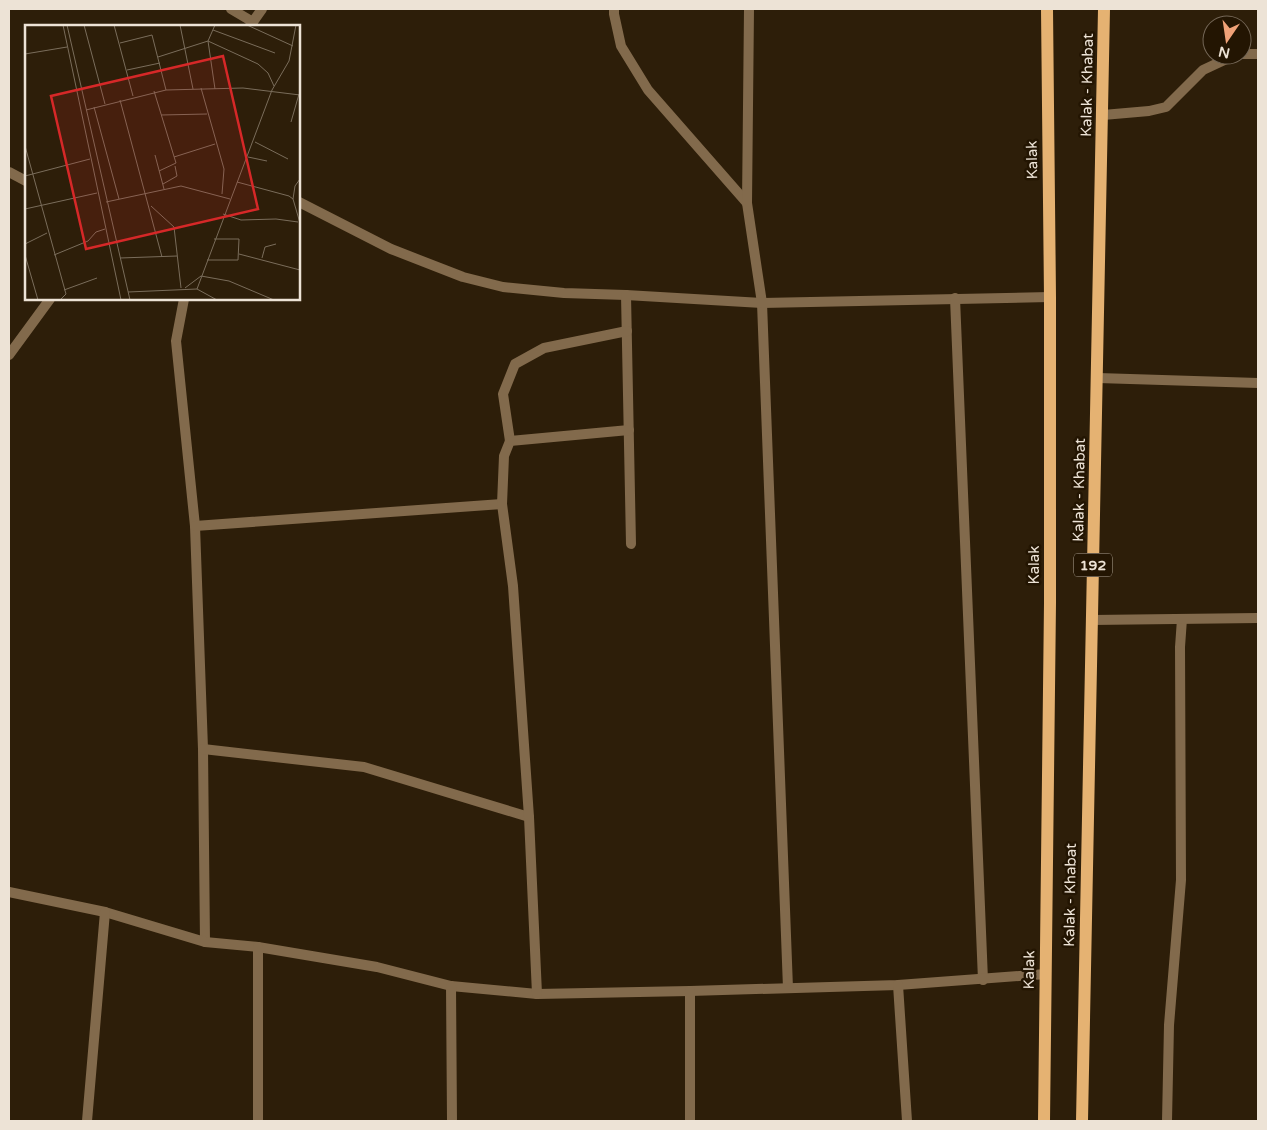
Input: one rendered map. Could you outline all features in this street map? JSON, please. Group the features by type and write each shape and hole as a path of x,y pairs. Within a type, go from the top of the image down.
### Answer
{"main road":[{"name":"Kalak","path":"1044,1121 1050,602 1050,297 1046,9"},
{"name":"Kalak - Khabat","path":"1082,1121 1104,9"}],"street":[{"path":"230,9 252,24 262,9"},
{"path":"614,9 621,46 648,90 747,203"},
{"path":"749,9 747,203 762,303 788,988"},
{"path":"1103,115 1149,111 1166,107 1204,70 1214,65"},
{"path":"9,172 25,180"},
{"path":"300,203 391,249 463,278 503,287 555,292 762,303 1050,297"},
{"path":"626,295 631,544"},
{"path":"955,298 983,980"},
{"path":"9,355 49,300"},
{"path":"184,300 176,341 195,526 203,749 205,942"},
{"path":"537,994 529,817 513,586 502,504 504,456 510,441 503,394 514,364 544,348 627,331"},
{"path":"1098,378 1258,383"},
{"path":"510,441 629,430"},
{"path":"195,526 502,504"},
{"path":"1167,1121 1169,1025 1181,880 1180,647 1182,618"},
{"path":"1092,620 1258,618"},
{"path":"203,749 364,767 529,817"},
{"path":"9,892 104,912 205,942 258,946 378,967 451,986 537,994 898,985 1046,974"},
{"path":"88,1121 104,912"},
{"path":"258,946 258,1121"},
{"path":"898,985 907,1121"},
{"path":"451,986 452,1121"},
{"path":"690,991 690,1121"}]}
